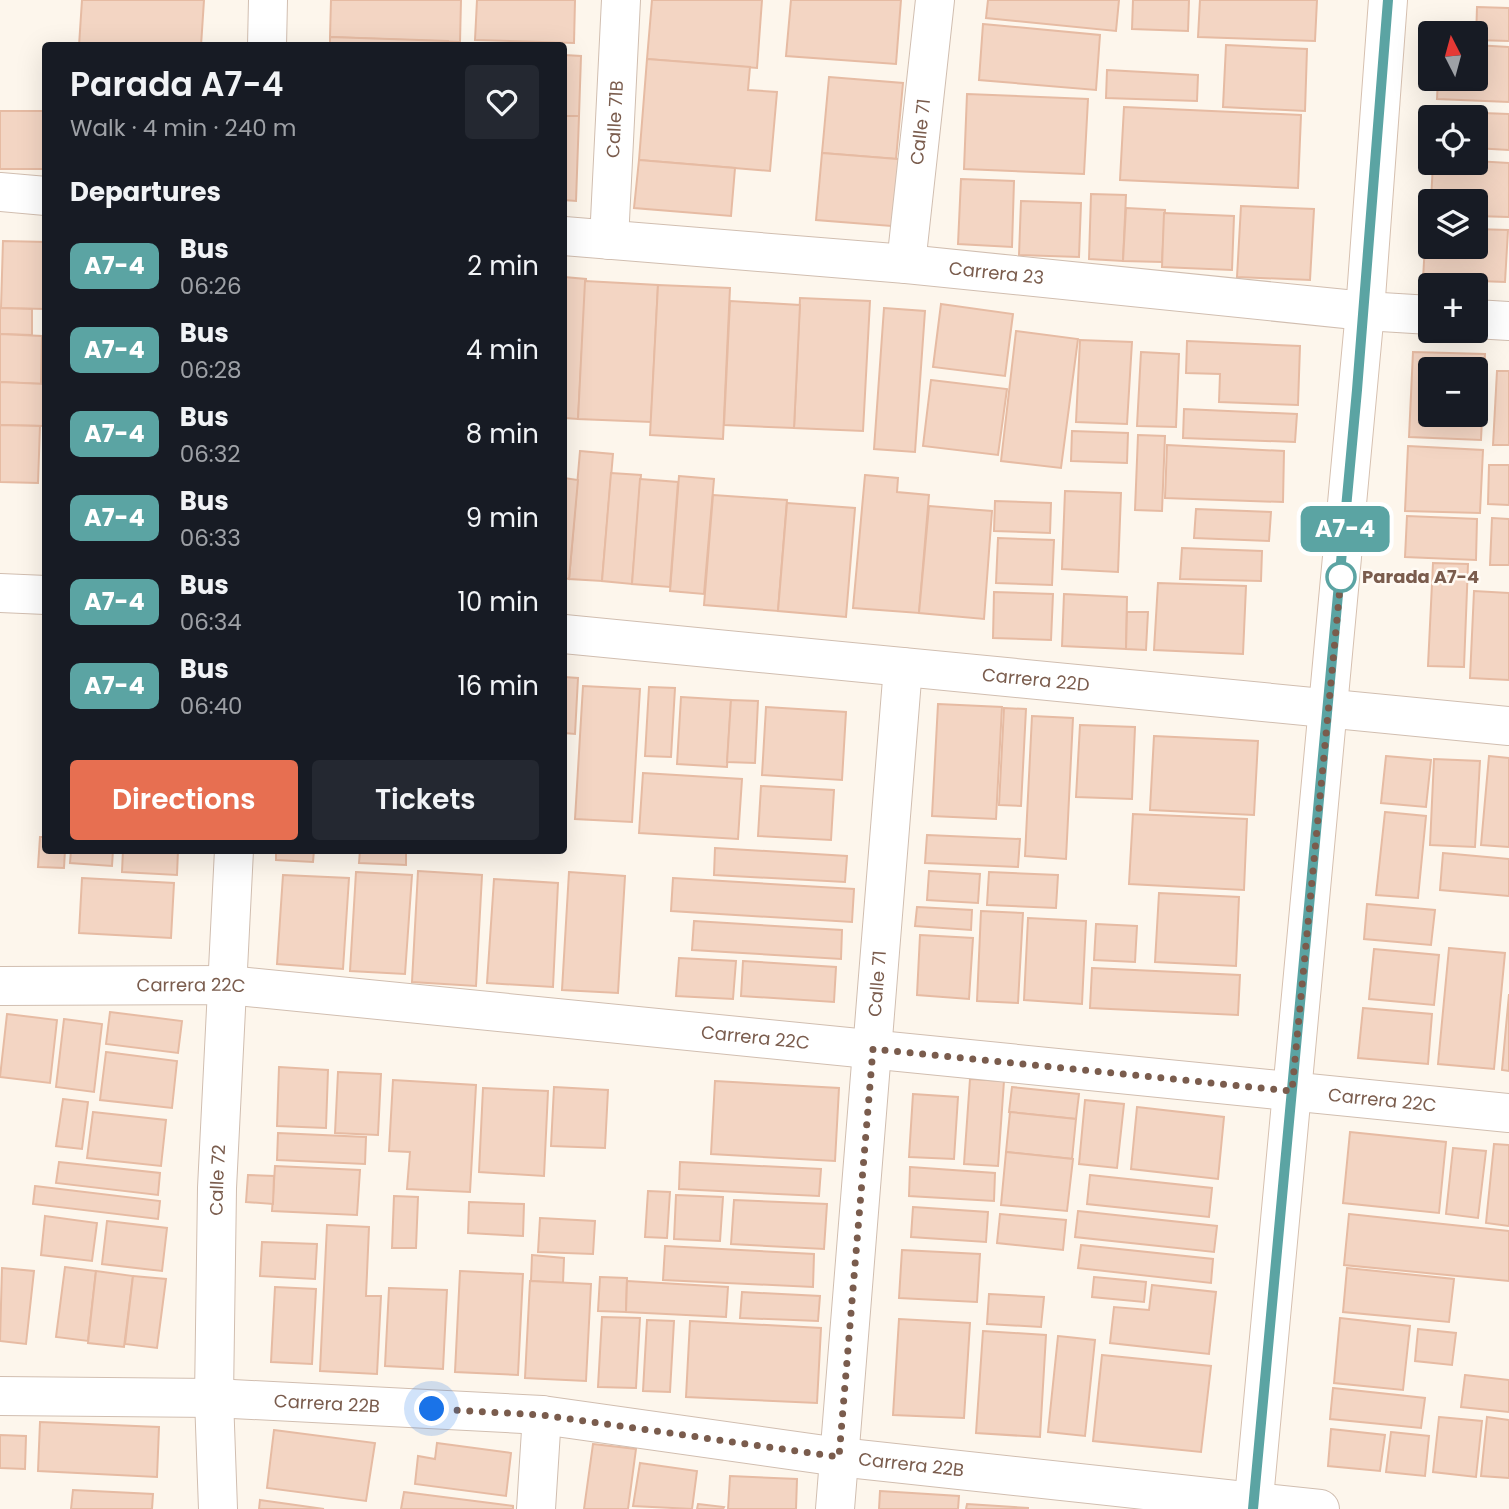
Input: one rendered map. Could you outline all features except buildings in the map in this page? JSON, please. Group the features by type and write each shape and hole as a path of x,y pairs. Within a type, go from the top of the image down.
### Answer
{"street":[{"path":"267,42 268,0"},
{"name":"Calle 71B","path":"609,240 621,0"},
{"name":"Calle 71","path":"906,264 936,0"},
{"path":"1253,1505 1329,708 1388,0"},
{"path":"0,192 42,196"},
{"name":"Carrera 23","path":"567,236 906,264 1418,315"},
{"path":"1488,319 1509,321"},
{"path":"0,593 42,595"},
{"name":"Carrera 22D","path":"567,634 1509,726"},
{"name":"Calle 71","path":"835,1509 903,667"},
{"name":"Calle 72","path":"218,1509 214,1398 217,1188 234,854"},
{"name":"Carrera 22C","path":"0,986 228,985 1509,1113"},
{"name":"Carrera 22B","path":"0,1396 214,1398 542,1415 839,1457 1253,1505 1320,1509"},
{"path":"536,1509 542,1415"}],"bus line":[{"name":"A7-4","path":"1253,1509 1329,708 1388,0"}],"place":[{"name":"Parada A7-4","path":"1341,577"}],"route":[{"path":"432,1409 542,1415 839,1457 873,1049 1292,1091 1341,577"}]}
